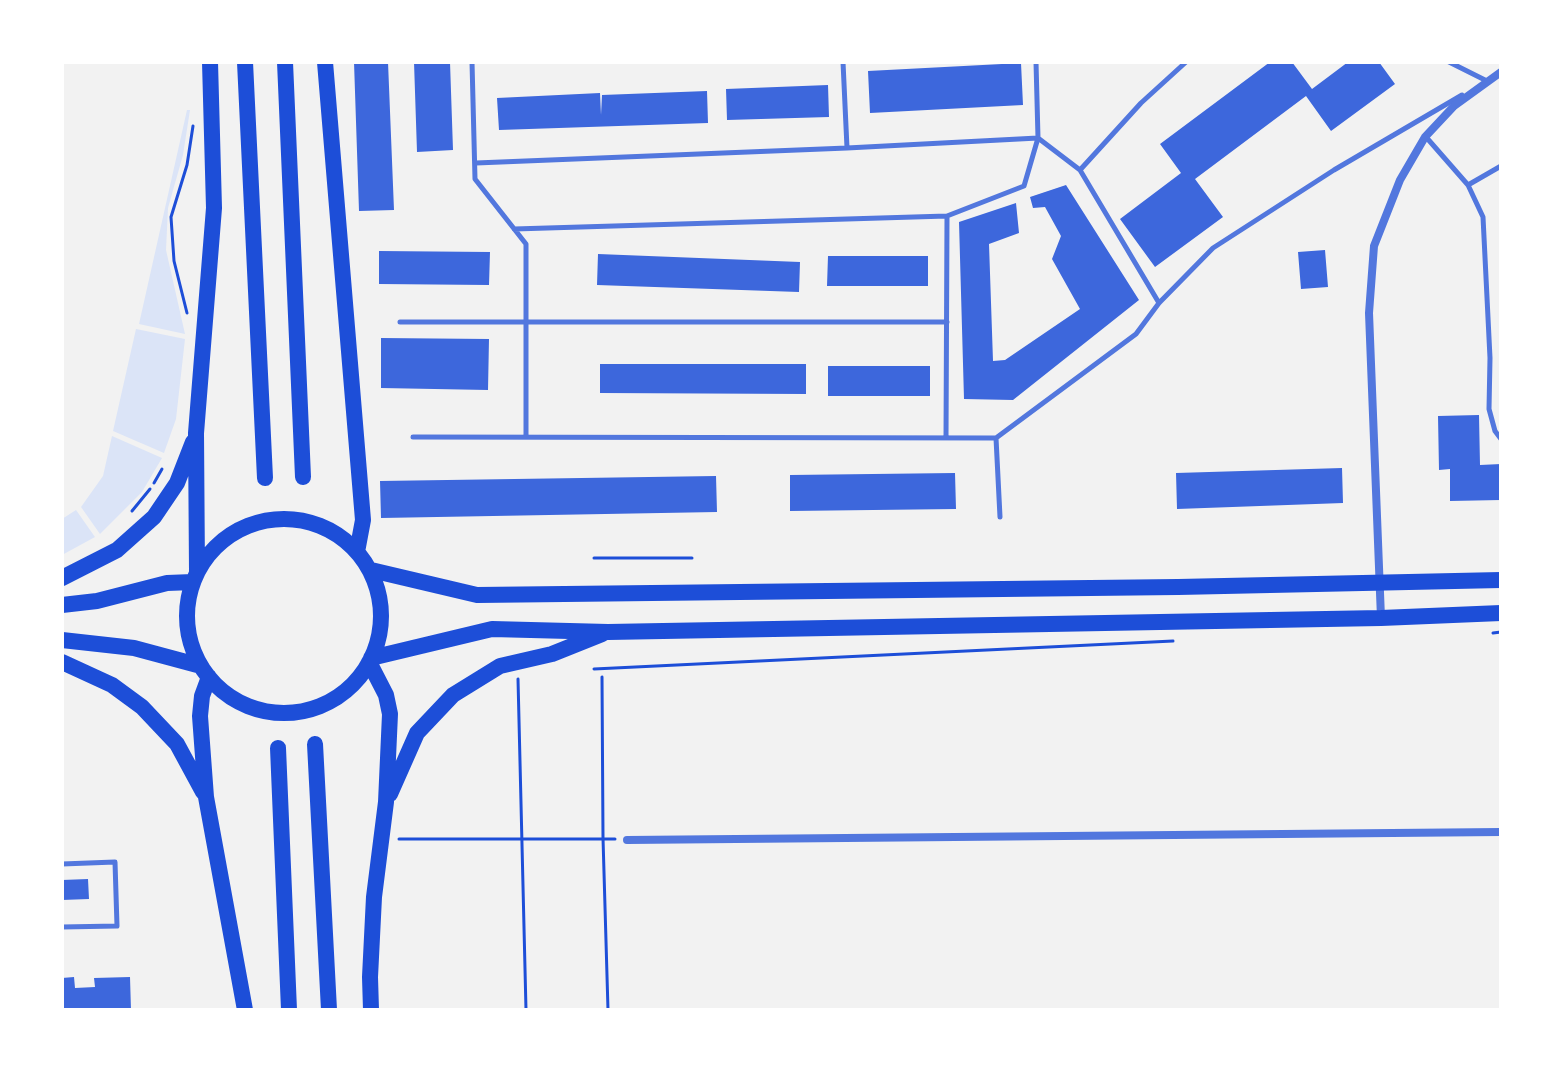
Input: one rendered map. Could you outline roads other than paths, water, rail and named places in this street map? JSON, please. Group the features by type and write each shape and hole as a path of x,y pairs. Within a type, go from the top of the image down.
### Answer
{"main road":[{"path":"195,578 196,433 214,208 210,62"},
{"path":"245,62 265,478"},
{"path":"285,62 303,477"},
{"path":"325,62 363,520 357,552"},
{"path":"62,578 117,550 154,517 177,483 196,433"},
{"path":"278,519 319,525 337,534 371,570 379,596 381,617 370,660 355,681 337,697 316,707 293,712 269,711 246,705 226,693 205,672 192,648 187,606 195,578 208,556 239,530 258,522 278,519"},
{"path":"371,570 477,595 1501,580"},
{"path":"62,605 97,601 195,578"},
{"path":"370,660 492,629 608,632 1381,618 1501,613"},
{"path":"386,802 417,733 453,695 500,666 552,654 608,632"},
{"path":"62,640 134,648 205,672"},
{"path":"370,660 386,695 390,714 386,802 374,897 371,1010"},
{"path":"62,662 101,679 142,707 177,744 206,797"},
{"path":"205,672 200,716 206,797 245,1010"},
{"path":"315,744 329,1010"},
{"path":"278,748 289,1010"}],"street":[{"path":"1381,618 1369,313 1374,246 1400,180 1425,137 1454,106 1501,72"},
{"path":"627,840 1501,832"}],"lane":[{"path":"472,62 475,179 526,244 526,437"},
{"path":"843,62 847,148"},
{"path":"514,229 947,216 1024,186 1038,138 1036,62"},
{"path":"1080,170 1141,103 1186,62"},
{"path":"1449,62 1487,81"},
{"path":"413,437 996,438 1136,334 1159,303 1213,248 1334,170 1487,81"},
{"path":"1425,137 1468,185 1483,217 1490,358 1489,409 1495,431 1501,439"},
{"path":"476,163 1038,138 1080,170 1159,303"},
{"path":"1468,185 1501,166"},
{"path":"946,438 947,216"},
{"path":"400,322 947,322"},
{"path":"996,438 1000,517"},
{"path":"62,864 115,862 117,926 62,927"}]}
